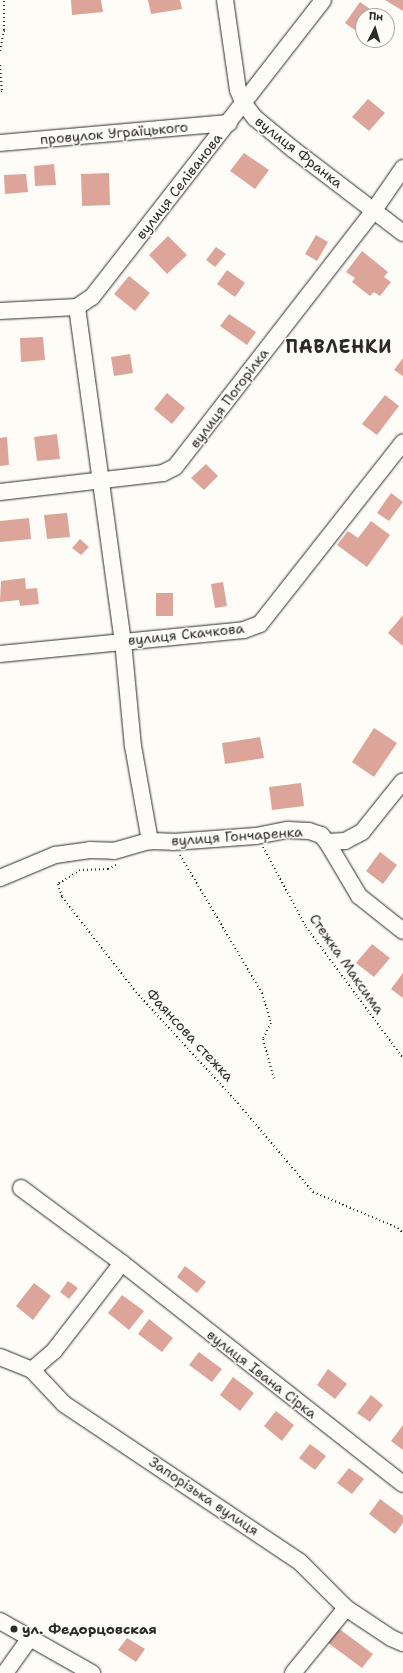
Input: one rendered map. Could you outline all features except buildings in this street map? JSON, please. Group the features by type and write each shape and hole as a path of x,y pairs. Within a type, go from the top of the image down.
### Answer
{"street":[{"name":"вулиця Франка","path":"225,0 238,90 244,104 255,118 294,150 403,233"},
{"name":"вулиця Селіванова","path":"78,307 92,297 244,104 323,0"},
{"name":"провулок Уграїцького","path":"0,143 229,123"},
{"name":"вулиця Погорілка","path":"0,492 164,473 175,466 374,210 403,168"},
{"path":"0,311 78,307 102,481 122,641 133,746 150,841"},
{"name":"вулиця Скачкова","path":"0,654 244,630 260,624 403,442"},
{"path":"403,781 362,832 345,841 327,842 359,896 403,931"},
{"name":"вулиця Гончаренка","path":"0,878 55,855 90,850 114,851 150,841 172,842 256,836 288,830 309,830 321,835 327,842"},
{"name":"вулиця Івана Сірка","path":"20,1188 122,1263 403,1484"},
{"path":"32,1370 54,1350 122,1263"},
{"name":"Запорізька вулиця","path":"0,1357 32,1370 64,1404 300,1562 346,1608 391,1638 403,1643"},
{"path":"293,1673 346,1608"},
{"path":"0,1621 92,1673"},
{"path":"6,1673 30,1638"}],"path":[{"path":"0,51 4,0"},
{"path":"0,65 2,91 0,94"},
{"name":"Стежка Максима","path":"256,836 269,856 306,927 403,1058"},
{"path":"172,842 262,993 271,1023 263,1039 274,1079"},
{"name":"Фаянсова стежка","path":"120,863 108,869 80,870 58,884 62,897 136,992 235,1100 314,1192 398,1228 403,1233"}],"place":[{"name":"ул. Федорцовская","path":"14,1629"}],"district":[{"name":"ПАВЛЕНКИ","path":"339,347"}]}
